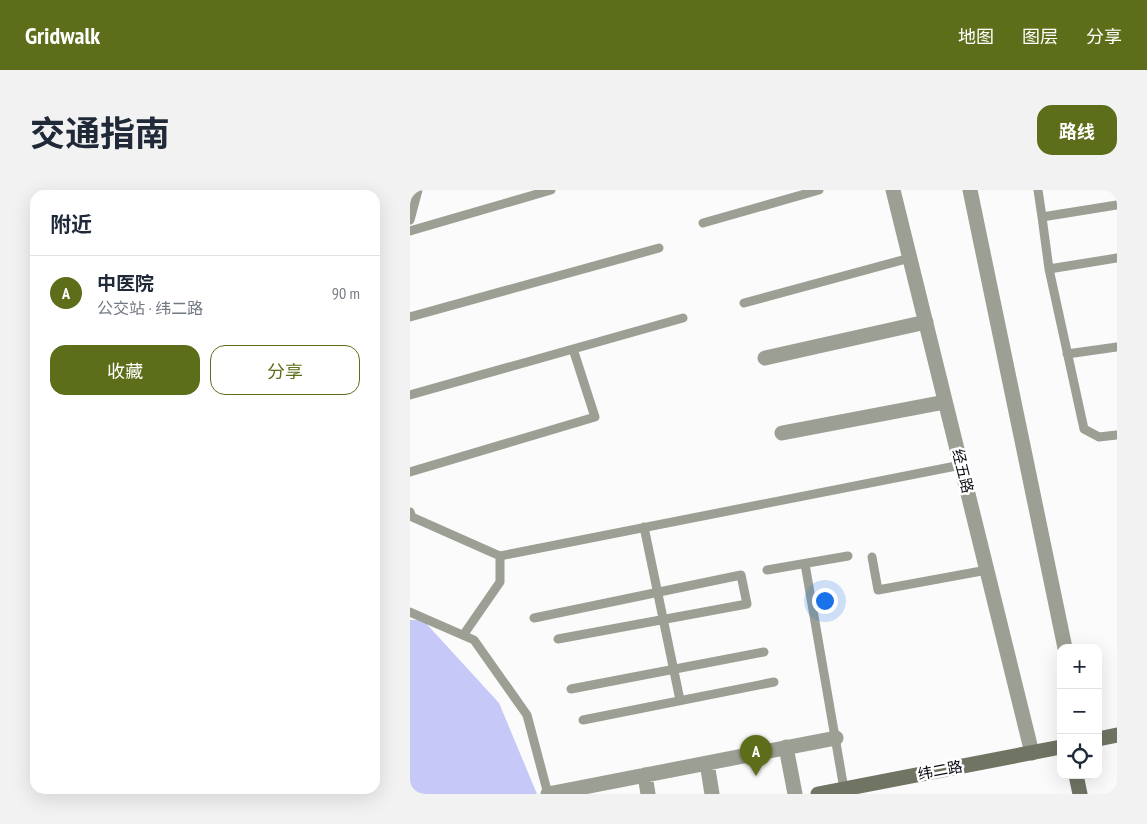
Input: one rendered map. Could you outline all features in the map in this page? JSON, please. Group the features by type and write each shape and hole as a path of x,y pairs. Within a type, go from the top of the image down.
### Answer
{"main road":[{"path":"1102,738 1117,735"},
{"name":"纬二路","path":"818,794 1057,748"},
{"path":"1077,779 1080,794"}],"street":[{"name":"经五路","path":"893,190 1032,753"},
{"path":"970,190 1064,644"},
{"path":"765,358 926,322"},
{"path":"782,433 945,402"},
{"path":"548,794 836,738"},
{"path":"786,747 795,794"},
{"path":"706,763 712,794"},
{"path":"645,775 648,794"}],"lane":[{"path":"410,220 418,190"},
{"path":"410,231 551,190"},
{"path":"703,223 819,190"},
{"path":"1038,190 1049,269 1084,429 1099,438 1117,435"},
{"path":"1042,217 1117,205"},
{"path":"410,317 658,248"},
{"path":"744,303 910,258"},
{"path":"1049,269 1117,258"},
{"path":"410,395 683,318"},
{"path":"1067,354 1117,346"},
{"path":"410,472 595,418 573,349"},
{"path":"410,512 412,517 500,556 961,465"},
{"path":"644,527 680,700"},
{"path":"464,634 500,582 500,556"},
{"path":"767,570 848,556"},
{"path":"872,557 878,590 987,570"},
{"path":"804,564 844,789"},
{"path":"534,618 741,575 747,604 558,640"},
{"path":"410,612 474,640 527,714 548,794"},
{"path":"571,689 764,652"},
{"path":"583,720 774,682"}],"shaded area":[{"path":"410,620 423,620 499,703 537,794 410,794"}],"place":[{"name":"中医院","path":"756,776"}]}
